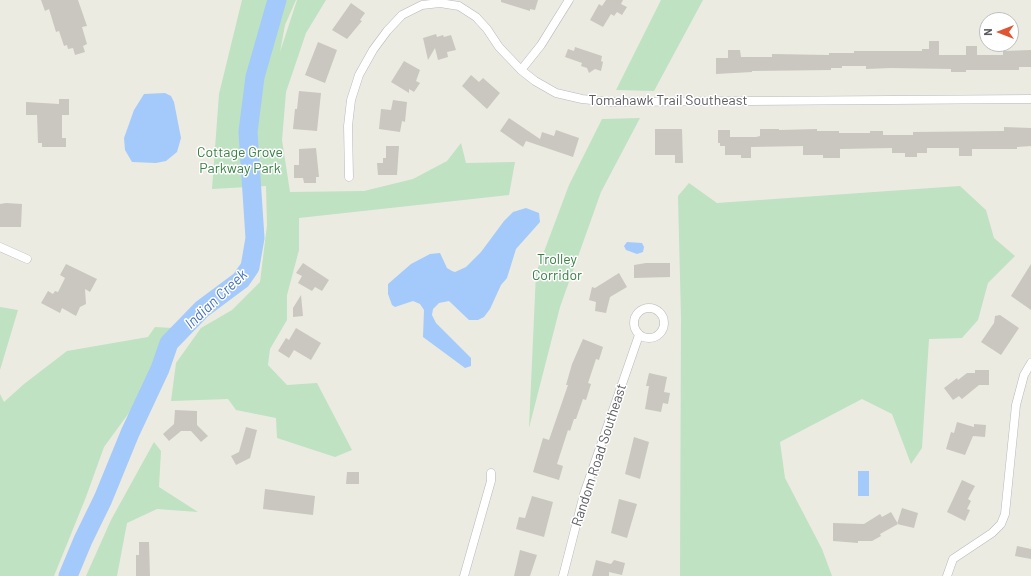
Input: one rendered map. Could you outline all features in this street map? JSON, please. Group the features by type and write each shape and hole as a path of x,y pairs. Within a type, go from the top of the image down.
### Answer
{"street":[{"path":"521,70 541,45 569,0"},
{"name":"Tomahawk Trail Southeast","path":"349,177 348,126 351,100 359,74 372,50 387,31 402,15 422,5 440,3 459,6 476,17 487,29 499,47 521,70 535,81 556,93 582,99 610,102 1031,99"},
{"path":"0,247 27,259"},
{"name":"Random Road Southeast","path":"563,576 584,494 639,335"},
{"path":"947,576 953,559 992,533 1001,524 1005,514 1016,405 1024,375 1031,363"},
{"path":"464,576 491,473"}],"green space":[{"name":"Cottage Grove Parkway Park","path":"242,0 296,0 285,25 280,52 297,0 326,0 306,33 286,92 282,140 290,192 364,191 413,179 447,161 461,143 466,163 515,162 509,195 299,218 299,250 287,295 287,320 270,349 268,365 287,385 317,383 352,450 335,457 277,438 276,418 236,410 228,399 171,401 176,363 201,328 232,310 260,282 267,225 266,186 212,189 219,94"},
{"path":"661,0 703,0 654,91 616,90"},
{"name":"Trolley Corridor","path":"640,118 601,192 560,307 529,428 536,273 569,185 602,119"},
{"path":"689,183 717,203 960,186 986,210 994,238 1015,256 988,283 978,320 962,338 929,339 922,448 911,464 892,414 862,399 780,442 785,478 822,549 832,576 680,576 681,318 678,196"},
{"path":"0,307 18,310 0,370"},
{"path":"155,327 190,329 104,447 86,497 54,576 0,576 0,394 4,402 24,384 67,351 148,337"},
{"path":"154,442 161,451 159,487 198,512 157,509 127,523 117,576 86,576 111,520"}],"water":[{"path":"165,93 171,96 174,102 181,138 177,152 166,161 156,163 132,162 125,150 124,138 134,110 144,94"},
{"path":"526,208 539,213 540,222 516,249 507,278 501,285 490,309 484,317 478,320 469,320 449,301 439,303 433,309 432,315 436,323 471,358 471,366 465,368 423,337 424,310 420,304 413,301 395,307 392,305 388,294 388,284 411,264 430,254 440,253 447,268 452,271 455,272 466,267 481,252 504,221 513,212"},
{"path":"627,242 642,243 644,247 643,252 637,254 626,250 624,246"},
{"path":"858,471 869,471 869,496 858,496"}],"building":[{"path":"41,0 78,0 87,26 82,27 87,44 83,46 85,52 75,55 73,48 68,49 67,45 64,46 59,31 56,32 49,9 45,11"},
{"path":"501,0 538,0 535,10 530,9 530,11 501,2"},
{"path":"606,0 623,0 621,4 627,7 622,15 617,12 614,16 611,14 603,27 590,20 599,4 602,6"},
{"path":"351,3 365,13 360,20 362,21 347,39 332,30"},
{"path":"436,34 437,37 451,35 456,50 447,52 448,57 438,60 435,48 428,60 423,38"},
{"path":"929,41 939,41 939,55 966,55 966,46 977,46 977,55 1003,55 1003,52 1031,50 1031,67 1019,67 1019,70 966,70 966,72 951,72 951,69 866,69 866,66 842,66 842,68 831,68 831,70 752,71 716,74 716,58 728,58 728,50 740,50 741,57 772,57 772,54 829,55 829,53 854,53 854,51 922,51 922,49 929,49"},
{"path":"318,42 337,50 325,83 305,75"},
{"path":"575,47 602,56 601,61 603,62 601,71 595,69 589,73 587,68 581,66 582,63 565,57 568,49 574,51"},
{"path":"404,61 420,70 416,81 420,83 414,92 409,89 409,93 391,82"},
{"path":"471,75 479,82 483,78 500,93 487,109 462,86"},
{"path":"299,91 321,93 317,131 293,129"},
{"path":"59,99 69,99 69,115 62,115 62,138 66,138 66,147 42,147 42,143 38,143 37,115 26,115 26,102 59,104"},
{"path":"393,100 407,102 405,122 402,121 400,132 379,129 381,109 391,110"},
{"path":"509,118 540,139 542,132 554,136 556,130 579,138 573,157 526,141 523,147 500,131"},
{"path":"1004,127 1031,128 1031,146 1017,147 1017,149 972,149 972,156 959,156 959,148 927,148 927,153 917,153 917,157 905,157 905,153 892,153 892,148 840,149 840,158 823,158 823,155 803,155 803,146 751,147 751,158 741,158 741,155 725,155 725,146 720,146 720,143 718,143 718,130 730,130 730,137 756,137 760,136 760,129 817,129 817,131 839,131 839,133 870,133 870,131 883,131 883,135 913,135 913,132 1004,131"},
{"path":"655,129 682,129 683,163 675,163 675,155 655,155"},
{"path":"386,146 399,146 397,175 378,175 377,163 383,163 383,158 386,158"},
{"path":"316,148 319,177 316,177 316,183 304,183 303,178 294,178 294,165 299,165 299,149"},
{"path":"0,204 22,204 21,227 0,227"},
{"path":"303,263 329,280 322,291 315,287 312,291 298,283 302,276 296,273"},
{"path":"646,263 670,263 670,277 634,278 634,265"},
{"path":"66,264 97,279 90,292 85,289 86,304 80,307 76,316 62,308 60,313 41,303 48,291 53,294 55,291 58,292 65,278 60,275"},
{"path":"1031,264 1031,310 1011,296"},
{"path":"619,273 627,287 610,297 606,313 595,311 596,302 589,300 592,287 595,288"},
{"path":"301,295 303,316 293,317 293,308"},
{"path":"1000,315 1019,328 1001,355 981,342 994,323 995,316"},
{"path":"296,328 321,343 311,360 294,350 289,358 278,351 286,338 289,340"},
{"path":"583,339 603,347 599,360 596,359 588,383 591,384 586,400 583,399 576,419 574,419 570,431 568,430 557,464 563,466 559,480 533,472 543,438 549,440 568,385 566,385 572,364"},
{"path":"975,370 989,370 989,385 979,385 962,399 959,396 953,400 944,388 957,378 958,380 967,373 975,373"},
{"path":"649,373 667,377 664,392 670,393 668,404 663,403 661,412 645,409 649,386 646,386"},
{"path":"175,410 197,411 197,425 208,436 201,442 191,431 181,431 169,441 163,434 174,424"},
{"path":"957,422 974,427 974,424 986,425 985,437 973,436 965,455 946,449 951,432 954,433"},
{"path":"246,427 257,430 250,458 236,465 231,456 239,452"},
{"path":"634,437 649,442 640,479 625,474"},
{"path":"347,472 359,472 359,484 346,484"},
{"path":"962,480 975,486 968,499 971,501 967,509 970,510 965,521 947,512"},
{"path":"265,489 315,496 313,515 263,509"},
{"path":"532,496 553,502 544,537 516,529 519,517 525,518"},
{"path":"619,499 637,504 627,538 611,533"},
{"path":"902,508 918,513 914,528 897,524"},
{"path":"891,512 898,524 880,534 881,536 872,541 858,541 858,543 833,541 833,523 864,524 880,514 882,517"},
{"path":"139,542 149,542 150,576 136,576 136,555 139,555"},
{"path":"1017,546 1031,549 1031,559 1015,556"},
{"path":"520,550 537,555 530,576 514,576"},
{"path":"596,560 611,564 614,560 625,563 622,575 609,572 609,576 592,576"}],"waterway":[{"name":"Indian Creek","path":"68,576 83,540 103,499 130,433 160,369 169,343 202,309 241,280 250,267 255,238 248,132 255,77 277,0"}]}
